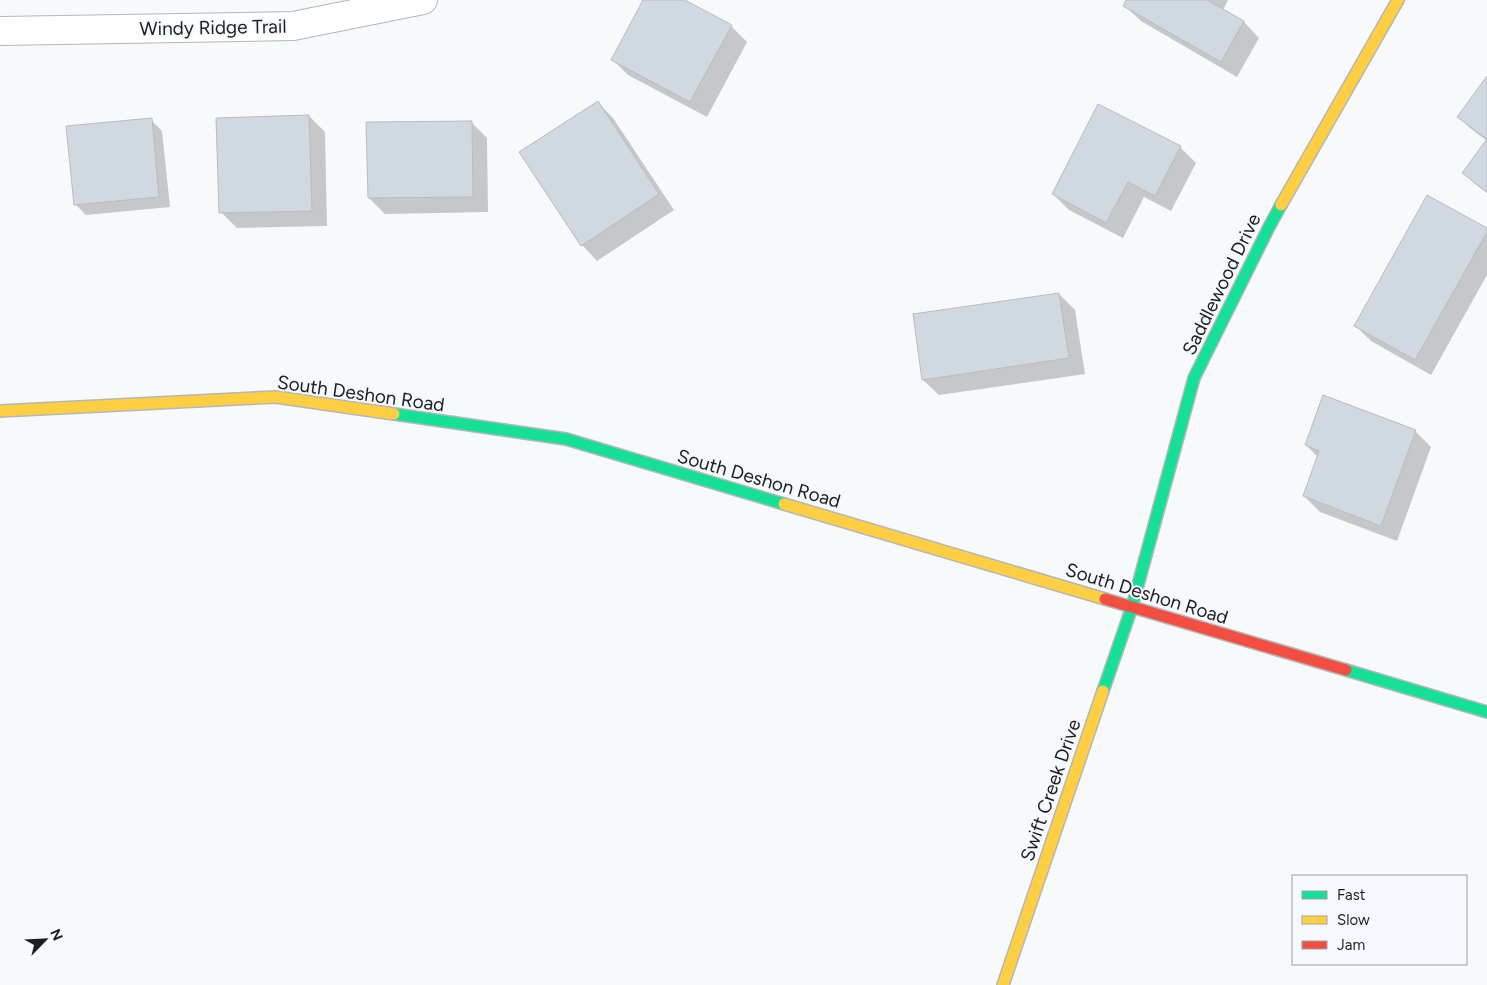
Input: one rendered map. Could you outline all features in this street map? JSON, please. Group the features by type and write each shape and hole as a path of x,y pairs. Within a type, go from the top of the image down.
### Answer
{"street":[{"name":"Windy Ridge Trail","path":"0,31 293,26 422,0"},
{"name":"Saddlewood Drive","path":"1132,607 1194,378 1269,226 1398,0"},
{"name":"South Deshon Road","path":"0,411 276,397 566,440 1487,712"},
{"name":"Swift Creek Drive","path":"1002,985 1132,607"}],"building":[{"path":"643,0 685,0 732,25 690,102 611,60"},
{"path":"1126,0 1207,0 1244,21 1221,62 1123,6"},
{"path":"1487,76 1487,139 1457,117"},
{"path":"598,101 659,194 581,246 519,152"},
{"path":"1098,104 1181,146 1155,196 1128,182 1106,223 1052,194"},
{"path":"309,115 312,211 219,213 216,118"},
{"path":"152,118 159,197 74,205 66,126"},
{"path":"472,121 473,197 368,198 366,122"},
{"path":"1487,139 1487,192 1462,173"},
{"path":"1427,195 1487,228 1487,232 1415,360 1354,326"},
{"path":"1059,293 1069,358 922,380 913,314"},
{"path":"1323,395 1416,430 1381,526 1303,496 1319,451 1305,445"}],"traffic: fast":[{"path":"1103,691 1132,607 1194,378 1281,205"},
{"path":"394,414 566,439 784,504"},
{"path":"1346,670 1487,712"}],"traffic: slow":[{"path":"1281,205 1398,0"},
{"path":"0,411 276,397 394,414"},
{"path":"784,504 1105,599"},
{"path":"1003,985 1103,691"}],"traffic: jam":[{"path":"1105,599 1346,670"}]}
